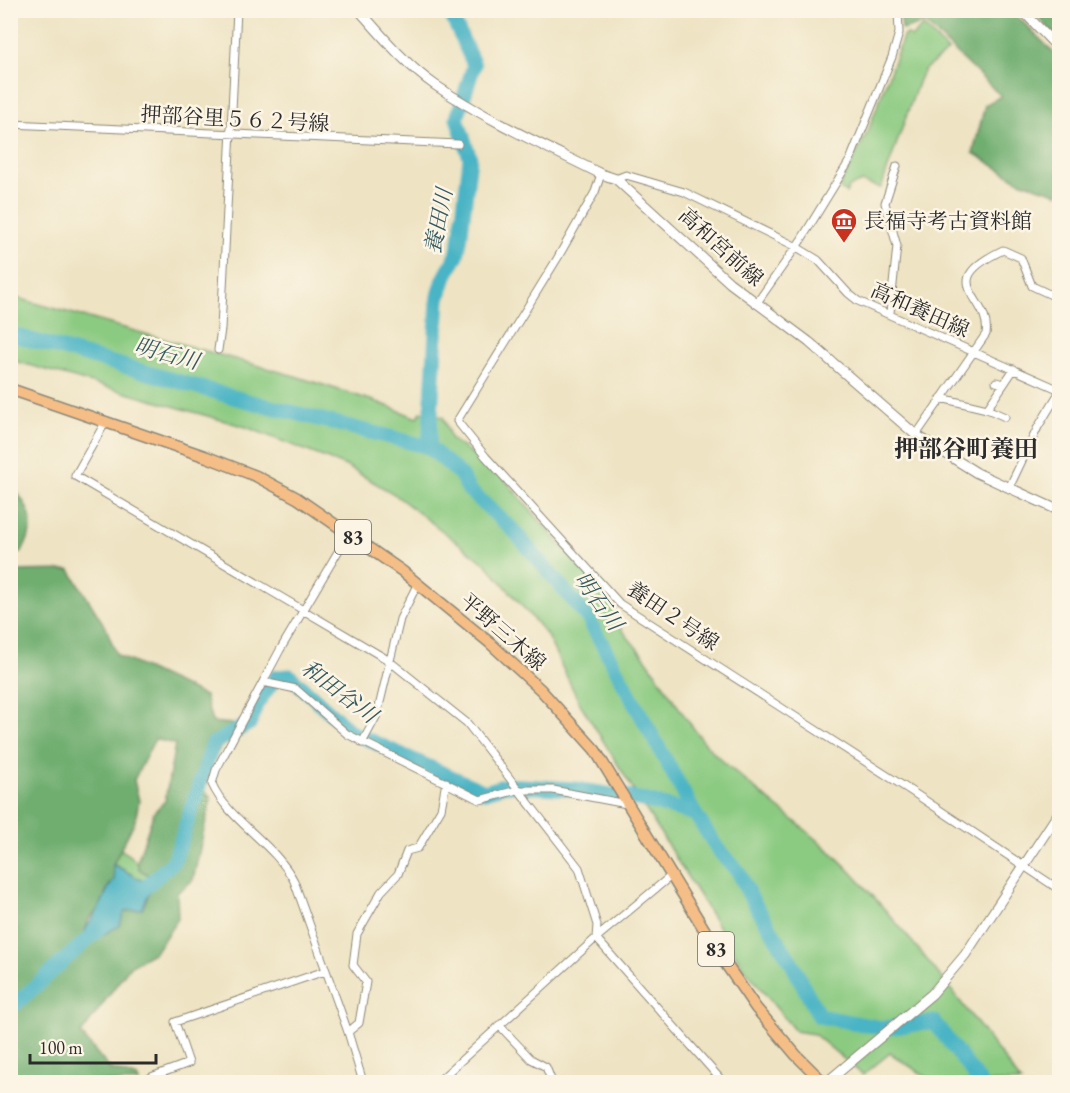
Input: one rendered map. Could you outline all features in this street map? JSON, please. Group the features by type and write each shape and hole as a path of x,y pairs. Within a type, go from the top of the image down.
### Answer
{"main road":[{"name":"平野三木線","path":"10,389 106,421 256,477 297,498 349,533 490,643 542,690 595,750 721,957 756,1008 796,1055 826,1082"}],"street":[{"path":"218,350 237,10"},
{"name":"高和宮前線","path":"359,10 392,48 434,84 508,128 601,174 616,179 756,304 809,342 916,435 956,462 1059,511"},
{"path":"756,304 850,159 892,57 898,33 898,10"},
{"path":"1022,10 1059,50"},
{"name":"押部谷里５６２号線","path":"10,124 458,144"},
{"path":"890,313 897,246 885,203 897,166"},
{"name":"養田２号線","path":"601,174 595,192 557,259 457,421 486,458 620,604 911,791 1059,890"},
{"name":"高和養田線","path":"616,179 626,175 684,192 795,246 818,260 858,301 890,313 1059,391"},
{"path":"916,435 986,334 987,326 969,283 970,274 978,262 1003,250 1021,258 1032,286 1059,299"},
{"path":"987,409 1000,383 1014,369"},
{"path":"1010,488 1038,427 1059,391"},
{"path":"941,398 987,409 1005,417"},
{"path":"106,421 75,476 388,660 467,723 517,790 544,819 579,868 597,925 596,938 723,1083"},
{"path":"349,533 263,682 216,770 212,784 237,816 286,865 301,894 363,1083"},
{"path":"362,743 377,715 388,660 400,619 417,585"},
{"path":"263,682 296,689 347,734 480,800 517,790 552,790 626,800"},
{"path":"348,1032 359,1023 366,982 353,965 357,934 381,892 398,874 407,851 418,848 441,809 446,782"},
{"path":"826,1082 932,994 965,955 1059,811"},
{"path":"449,1083 443,1077 596,938 672,875"},
{"path":"151,1077 189,1063 176,1022 325,971"},
{"path":"499,1025 531,1059 546,1068 552,1083"}],"green space":[{"path":"900,11 1012,11 1059,58 1059,194 1019,181 973,153 985,105 1001,96 925,23 902,30"},
{"path":"1033,11 1059,11 1059,39"},
{"path":"923,26 948,51 924,70 919,80 881,188 862,182 849,187 846,193 839,188 868,131 903,37 906,34 912,37"},
{"path":"10,296 295,376 380,403 417,418 421,412 443,417 451,439 499,473 614,607 618,622 626,635 646,659 704,742 729,767 819,842 853,874 940,976 1021,1082 984,1082 948,1034 948,1049 975,1082 934,1082 890,1053 863,1075 814,1034 795,1031 744,968 579,702 546,634 487,565 394,494 346,466 246,427 11,360"},
{"path":"10,483 23,500 31,523 22,552 11,556"},
{"path":"70,570 106,628 117,655 205,696 212,722 232,724 201,786 211,798 193,880 177,893 178,919 155,952 130,966 81,1034 109,1068 138,1078 139,1082 11,1082 10,571","holes":["155,739 175,744 165,801 154,812 137,862 139,869 152,877 146,883 152,887 142,909 125,911 110,931 104,932 91,942 83,942 88,920 99,908 108,887 114,880 113,864 135,821 139,801 134,780"]},
{"path":"121,849 137,862 139,869 152,877 146,883 113,864"}],"water":[{"path":"113,864 152,886 142,909 125,911 119,926 84,945 86,929 114,880"},
{"path":"948,1034 984,1082 975,1082 942,1038"}],"waterway":[{"name":"養田川","path":"429,447 438,299 444,279 457,255 470,158 457,118 474,65 454,21 453,10"},
{"name":"明石川","path":"10,334 244,400 429,447 460,474 469,490 513,530 588,618 695,814 719,851 738,871 751,898 790,960 819,1016 883,1028 934,1022 980,1082"},
{"name":"和田谷川","path":"133,898 174,861 213,744 250,723 256,705 276,677 290,676 351,732 485,792 506,785 575,789 644,800 695,814"},
{"name":"和田谷川","path":"10,1009 98,930"}],"place":[{"name":"長福寺考古資料館","path":"844,244"}],"district":[{"name":"押部谷町養田","path":"966,449"}]}
